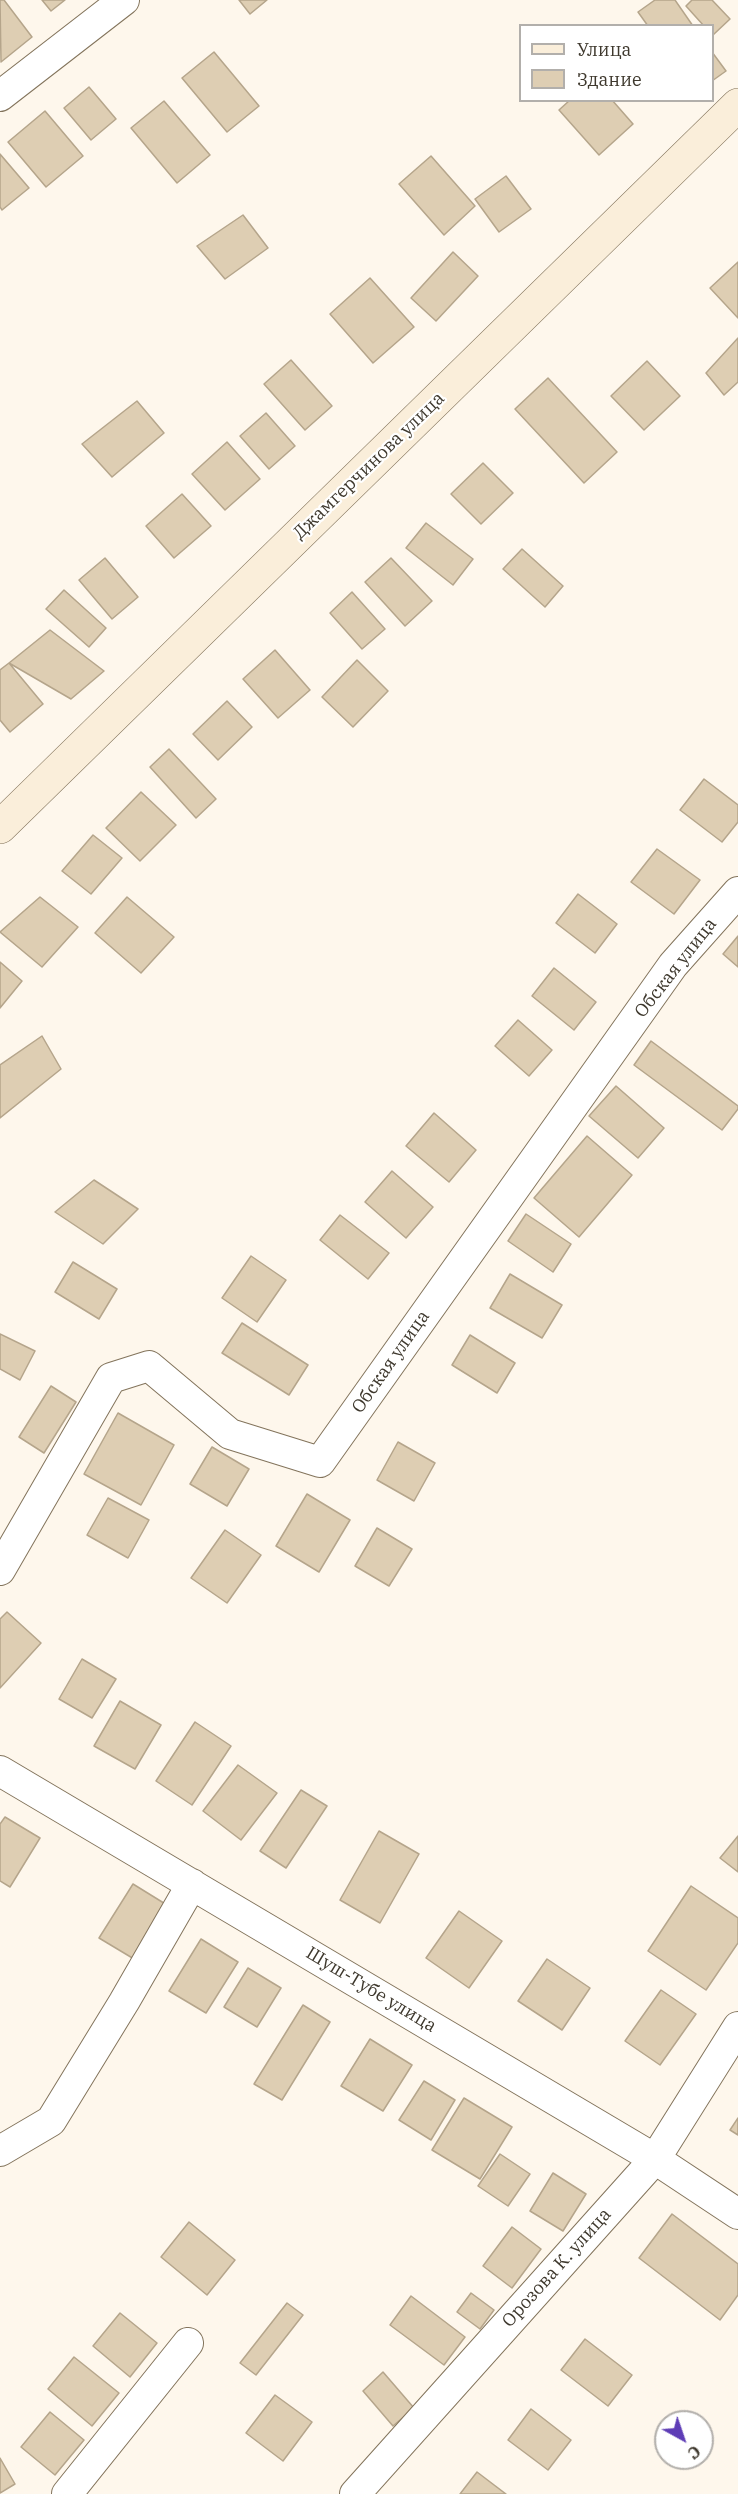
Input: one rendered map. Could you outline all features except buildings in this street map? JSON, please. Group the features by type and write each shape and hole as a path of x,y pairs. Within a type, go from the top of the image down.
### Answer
{"street":[{"path":"0,96 124,0"},
{"name":"Джамгерчинова улица","path":"0,827 738,105"},
{"name":"Обская улица","path":"0,1570 111,1378 149,1366 230,1434 320,1462 673,965 738,892"},
{"name":"Шуш-Тубе улица","path":"0,1771 655,2159 738,2214"},
{"path":"0,2151 51,2121 118,2012 192,1884"},
{"name":"Орозова К. улица","path":"355,2494 655,2159 738,2027"},
{"path":"67,2494 188,2343"}]}
